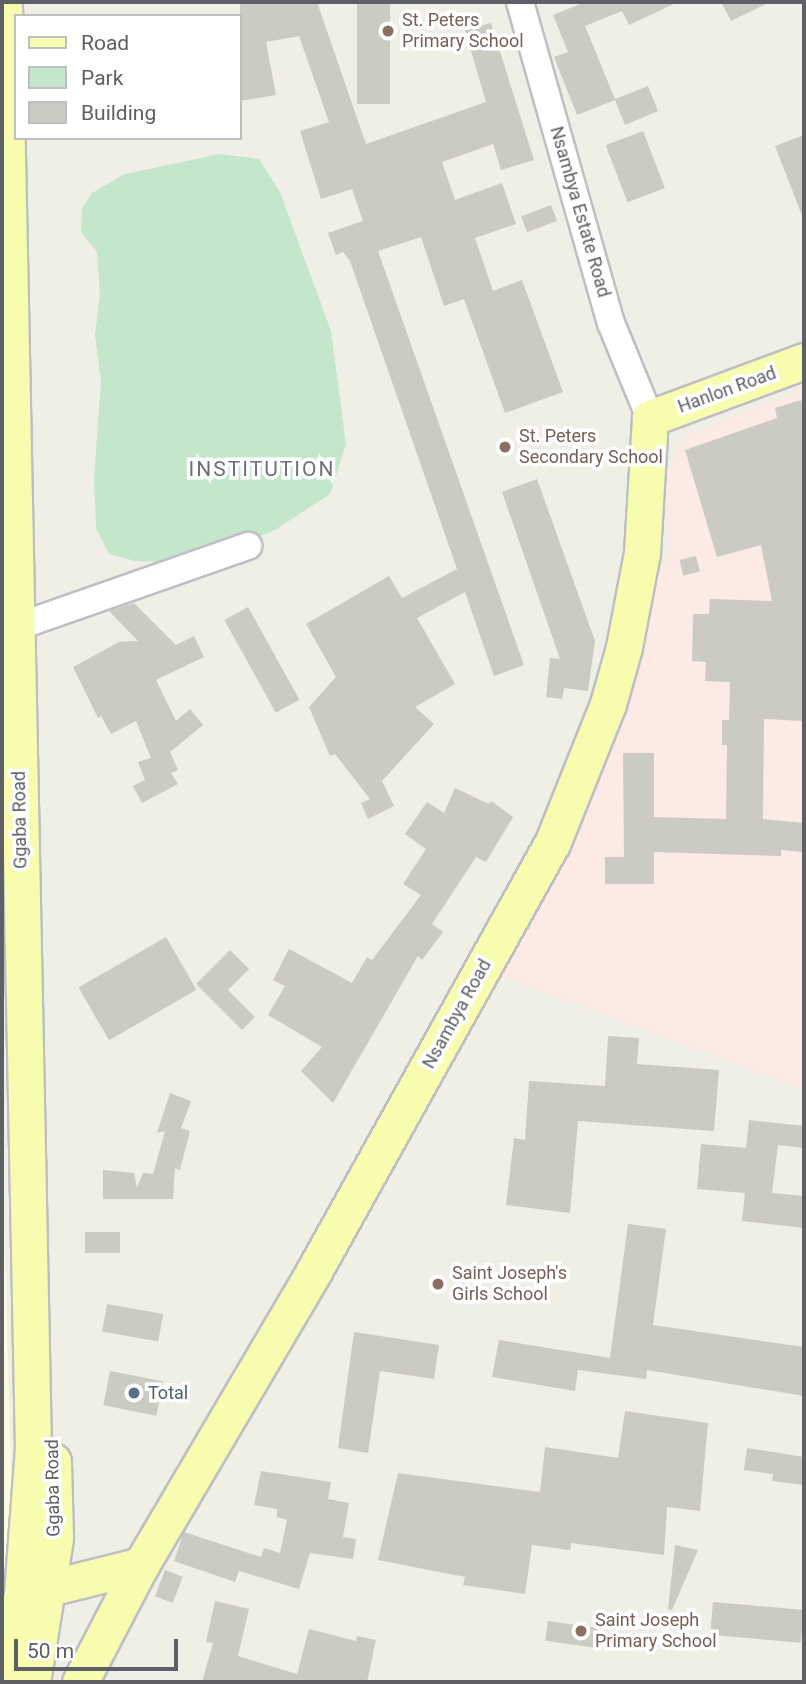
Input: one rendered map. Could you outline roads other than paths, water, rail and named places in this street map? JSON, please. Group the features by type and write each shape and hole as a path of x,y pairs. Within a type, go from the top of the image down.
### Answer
{"main road":[{"name":"Ggaba Road","path":"4,2 8,630 35,1593"},
{"name":"Hanlon Road","path":"650,418 804,361"},
{"name":"Nsambya Road","path":"80,1682 141,1565 314,1271 552,844 608,704 624,648 642,553 650,418"},
{"path":"35,1593 141,1565"},
{"path":"2,1682 35,1593"},
{"path":"32,1682 35,1593"}],"street":[{"name":"Nsambya Estate Road","path":"520,2 611,323 650,418"},
{"path":"8,630 248,546"}],"place":[{"name":"St. Peters Primary School","path":"388,31"},
{"name":"St. Peters Secondary School","path":"505,447"},
{"name":"Saint Joseph's Girls School","path":"438,1284"},
{"name":"Total","path":"134,1393"},
{"name":"Saint Joseph Primary School","path":"581,1631"}],"district":[{"name":"INSTITUTION","path":"262,469"}]}
